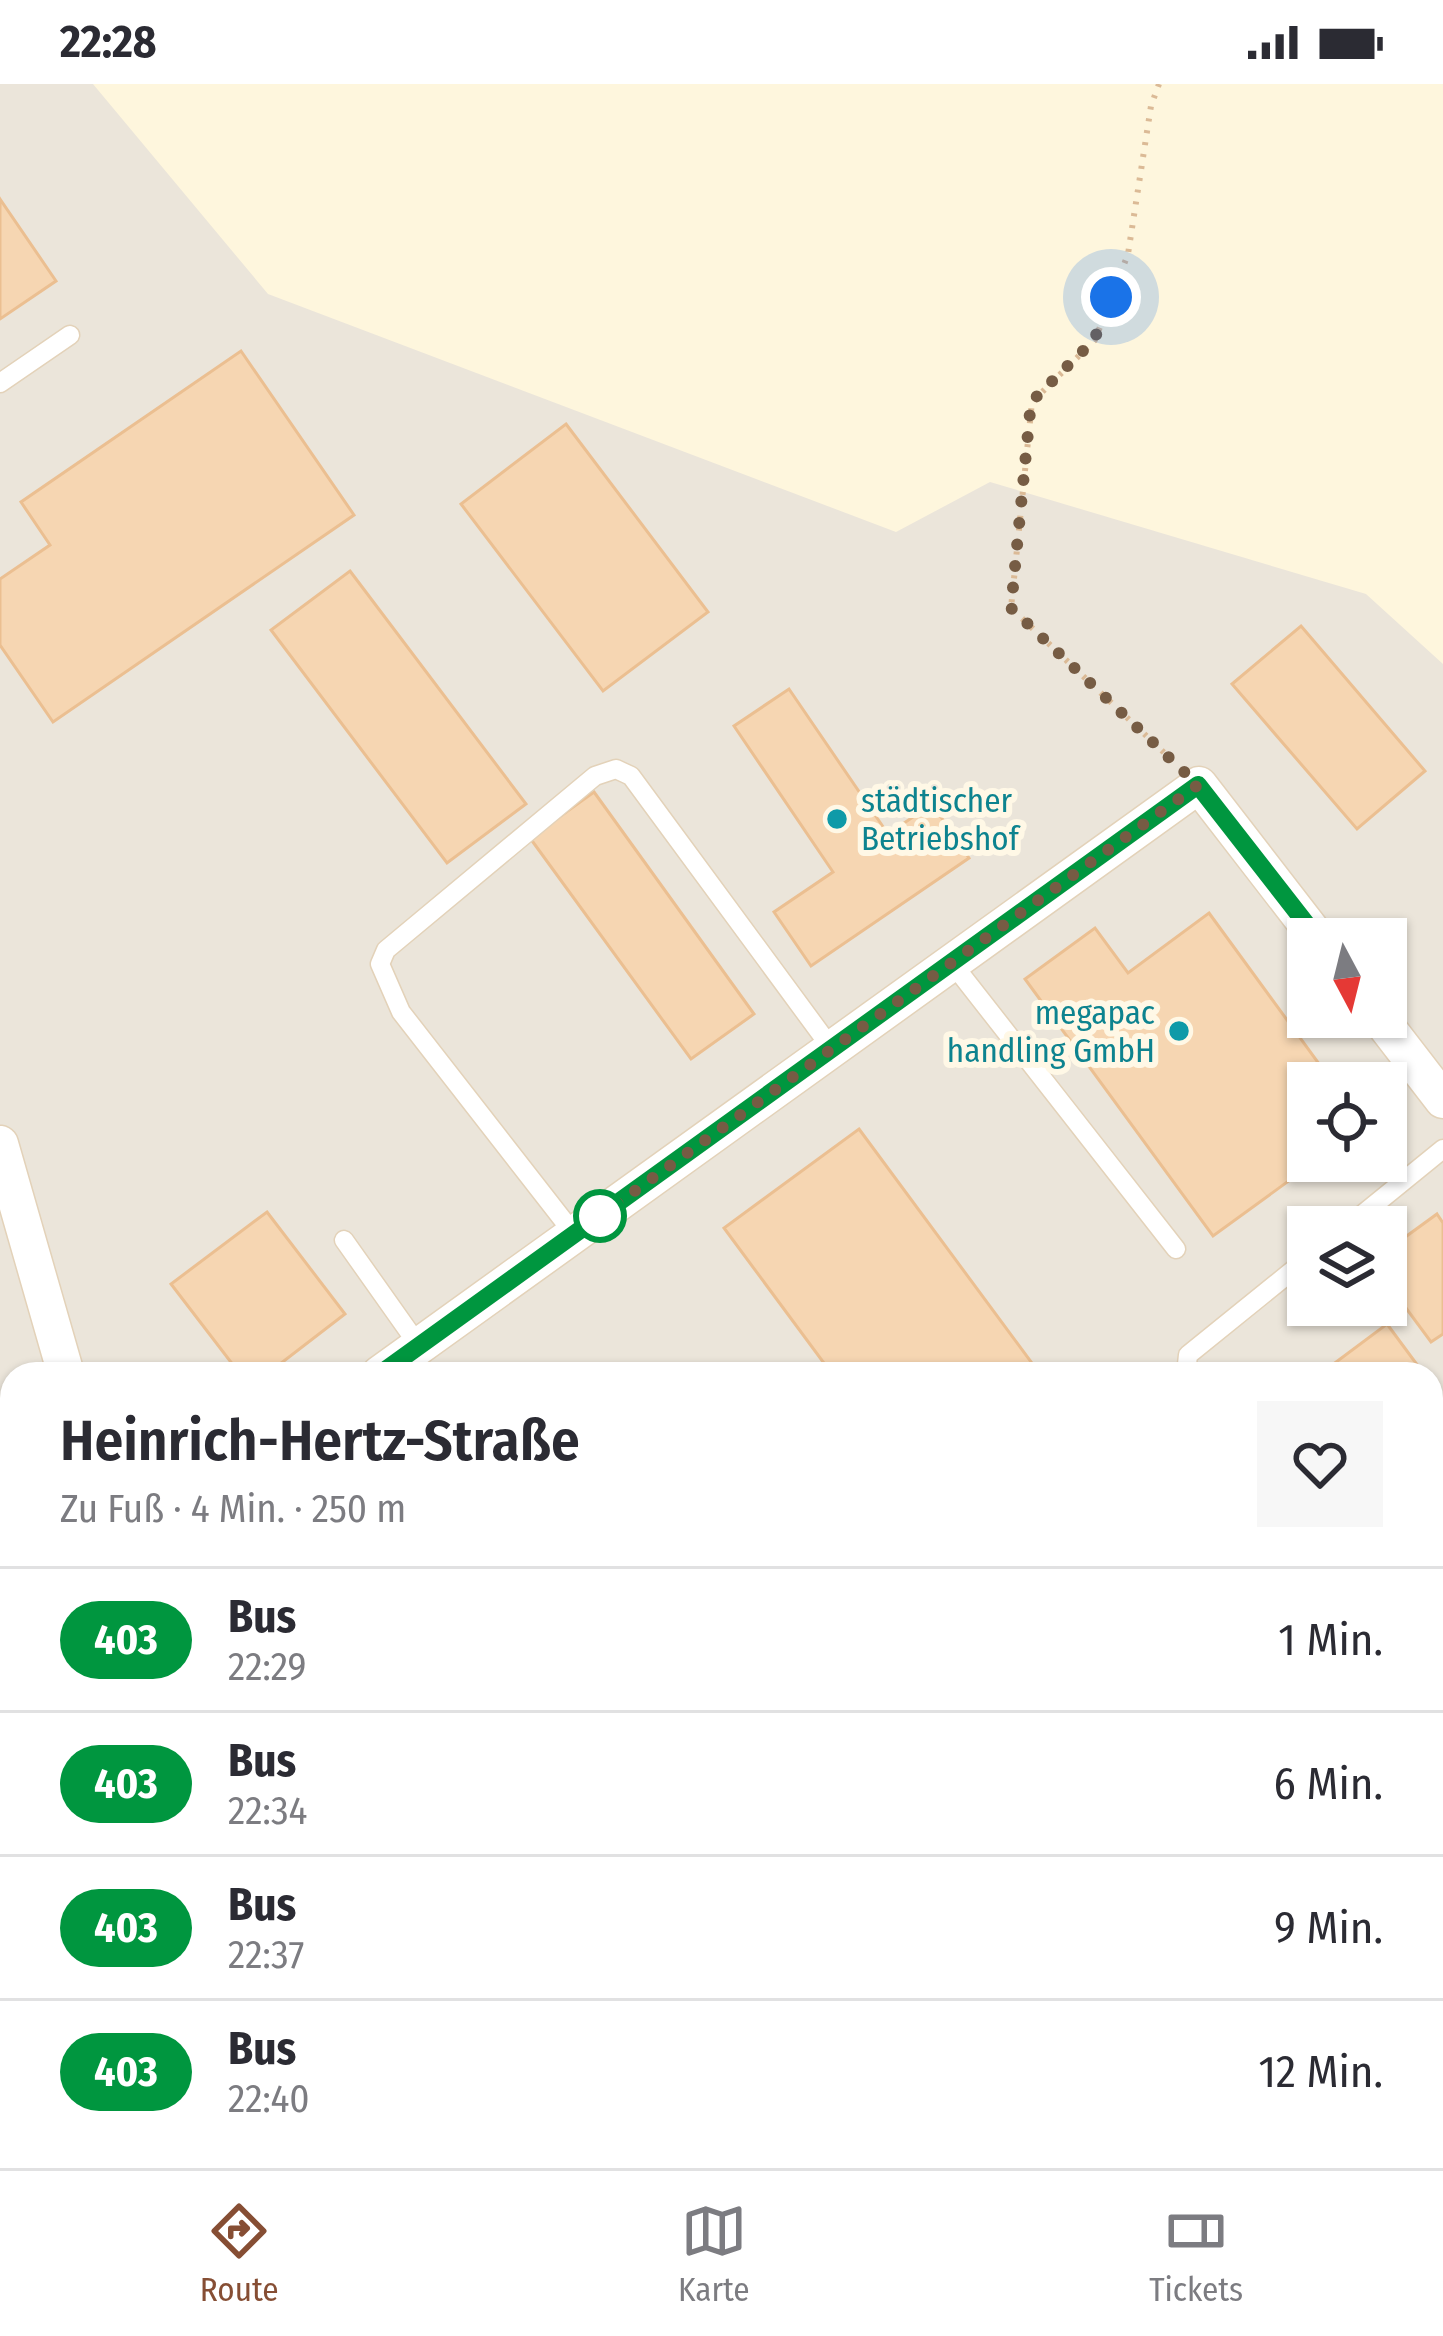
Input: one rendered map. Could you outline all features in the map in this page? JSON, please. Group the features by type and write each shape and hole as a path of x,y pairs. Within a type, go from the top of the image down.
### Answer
{"street":[{"path":"397,1362 1198,785 1302,918"},
{"path":"1395,1038 1443,1100"},
{"path":"0,1144 63,1362"}],"lane":[{"path":"0,383 70,335"},
{"path":"574,1234 401,1012 380,964 386,950 595,776 616,770 631,776 832,1049"},
{"path":"952,963 1176,1249"},
{"path":"1373,1206 1443,1149"},
{"path":"344,1240 419,1346"},
{"path":"1187,1362 1188,1355 1287,1275"}],"path":[{"path":"1159,84 1151,106 1128,254 1094,340 1031,402 1011,608 1198,785"}],"shaded area":[{"path":"0,84 93,84 268,294 896,532 990,482 1366,594 1443,664 1443,1362 0,1362"}],"building":[{"path":"0,199 56,281 0,319"},
{"path":"241,351 354,515 53,722 0,645 0,579 50,545 21,502"},
{"path":"566,424 708,612 603,691 461,504"},
{"path":"350,571 526,804 447,863 271,630"},
{"path":"1301,626 1425,771 1357,829 1232,684"},
{"name":"städtischer Betriebshof","path":"789,689 888,834 932,804 969,858 811,966 774,912 833,872 734,726"},
{"path":"594,792 754,1014 691,1059 530,838"},
{"name":"megapac handling GmbH","path":"1209,913 1287,1020 1287,1038 1300,1038 1318,1062 1287,1062 1287,1182 1213,1236 1025,979 1095,928 1128,973"},
{"path":"859,1129 1031,1362 823,1362 724,1228"},
{"path":"267,1212 345,1314 283,1362 231,1362 171,1284"},
{"path":"1437,1214 1443,1223 1443,1334 1431,1342 1407,1309 1407,1236"},
{"path":"1388,1326 1415,1362 1336,1362"}],"bus line":[{"name":"403","path":"397,1362 1198,785 1302,918"}],"place":[{"name":"städtischer Betriebshof","path":"837,819"},
{"name":"megapac handling GmbH","path":"1179,1031"}],"route":[{"path":"600,1216 1198,785 1011,608 1031,402 1094,340 1111,297"}]}
